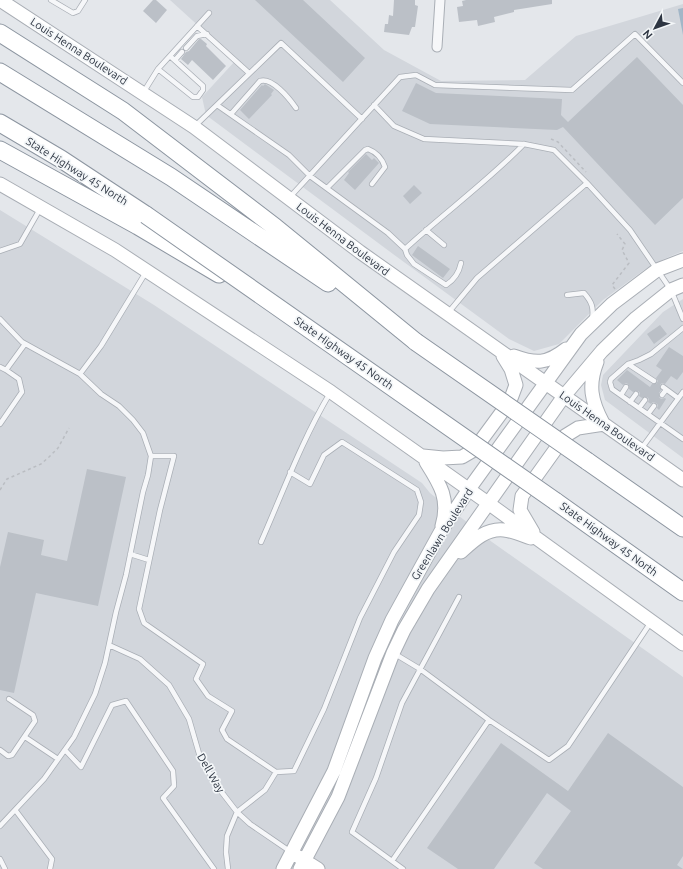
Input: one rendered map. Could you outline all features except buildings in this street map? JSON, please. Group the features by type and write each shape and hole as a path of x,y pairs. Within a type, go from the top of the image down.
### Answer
{"highway":[{"path":"0,33 123,111 275,227 416,342"},
{"path":"0,72 171,177 416,342 683,528"},
{"name":"State Highway 45 North","path":"0,123 61,159 142,221 303,325 683,592"},
{"path":"0,150 142,221"}],"main road":[{"name":"Louis Henna Boulevard","path":"0,0 194,127 360,252 683,480"},
{"path":"0,184 115,250 330,392 469,489 683,644"},
{"name":"Greenlawn Boulevard","path":"283,869 293,853 334,771 375,658 392,620 441,531 469,489 586,330 612,304 657,270 683,260"},
{"name":"Greenlawn Boulevard","path":"303,865 338,797 393,653 428,589 564,396 602,351 636,318 671,290 683,285"},
{"path":"499,350 526,360 540,362 554,358 586,330"},
{"path":"421,456 443,458 462,457 474,450 510,401 516,385 511,369 499,350"},
{"path":"539,540 527,524 520,510 522,496 565,436 578,428 604,424 595,408 592,392 592,375 602,351"},
{"path":"421,456 439,482 444,495 444,519 441,531"},
{"path":"447,564 478,537 493,530 504,530 539,540"},
{"path":"392,620 388,636 388,644 393,653"},
{"name":"Dell Way","path":"293,853 303,865 318,869"}],"street":[{"path":"437,47 440,0"}],"lane":[{"path":"51,0 73,13 78,11 85,0"},
{"path":"143,93 158,69 209,13"},
{"path":"197,26 250,74"},
{"path":"175,60 197,36 207,34"},
{"path":"288,198 310,176 400,77 416,75 435,85 572,90 635,34 683,82"},
{"path":"194,127 250,74 280,43 362,119"},
{"path":"158,69 193,97 198,96 203,90 203,86 170,56"},
{"path":"231,114 260,81 264,79 270,81 291,100 296,108"},
{"path":"217,105 289,155 310,176 388,232 405,249 407,255 414,264 446,286 453,280 460,268 460,263"},
{"path":"374,105 394,126 424,139 524,144 554,150 588,183 630,230 671,290 683,319"},
{"path":"405,249 503,166 524,144"},
{"path":"327,188 365,150 368,149 378,156 383,161 385,166 372,184"},
{"path":"448,315 477,278 588,183"},
{"path":"0,251 20,244 41,208"},
{"path":"426,230 444,245"},
{"path":"80,374 101,346 146,271"},
{"path":"568,295 584,293 591,300 593,311 586,330"},
{"path":"0,319 25,344 80,374 101,394 119,406 143,433 151,456 109,645 95,694 74,737 65,750 44,779 0,826"},
{"path":"683,328 646,357 628,364 611,379 610,382 612,389 683,439"},
{"path":"6,370 25,344"},
{"path":"628,364 654,381"},
{"path":"0,367 19,379 22,392 0,424"},
{"path":"634,376 638,370"},
{"path":"644,382 647,377"},
{"path":"621,395 626,387"},
{"path":"662,395 664,388 678,398"},
{"path":"261,542 290,472 318,412 330,392"},
{"path":"640,450 683,392"},
{"path":"630,402 636,394"},
{"path":"639,408 645,400"},
{"path":"648,414 654,406"},
{"path":"151,456 174,456 139,609 144,623 203,664 196,679 208,696 232,711 222,730 227,739 276,772 294,771 324,709 360,618 396,549 419,514 421,502 417,490 342,442 324,455 310,484 290,472"},
{"path":"130,554 149,560"},
{"path":"403,869 352,832 376,778 402,703 460,597"},
{"path":"393,653 420,669 489,720 549,760 568,746 651,622"},
{"name":"Dell Way","path":"109,645 140,659 169,685 189,719 200,757 220,790 237,812 250,824 293,853"},
{"path":"0,750 8,756 12,755 35,721 33,715 9,699"},
{"path":"65,750 81,767 112,705 126,702 173,771 174,786 163,798 214,869"},
{"path":"392,861 489,720"},
{"path":"25,737 58,759"},
{"path":"228,869 226,852 227,836 237,812 265,790 276,772"},
{"path":"16,810 52,859 50,869"},
{"path":"0,859 5,869"}],"path":[{"path":"615,288 612,285 629,263 622,250 625,244 617,234"},
{"path":"0,490 7,479 40,464 49,457 58,448 69,428"}],"shaded area":[{"path":"170,0 330,0 384,50 441,81 525,80 576,36 683,4 683,251 644,270 603,300 559,344 534,351 509,339 206,115 202,97 236,60"},
{"path":"0,210 154,305 422,483 430,493 492,542 683,677 683,869 0,869"},
{"path":"683,299 683,458 605,400 601,385 603,375 663,312"}],"water":[{"path":"683,8 683,35 678,9"}]}
